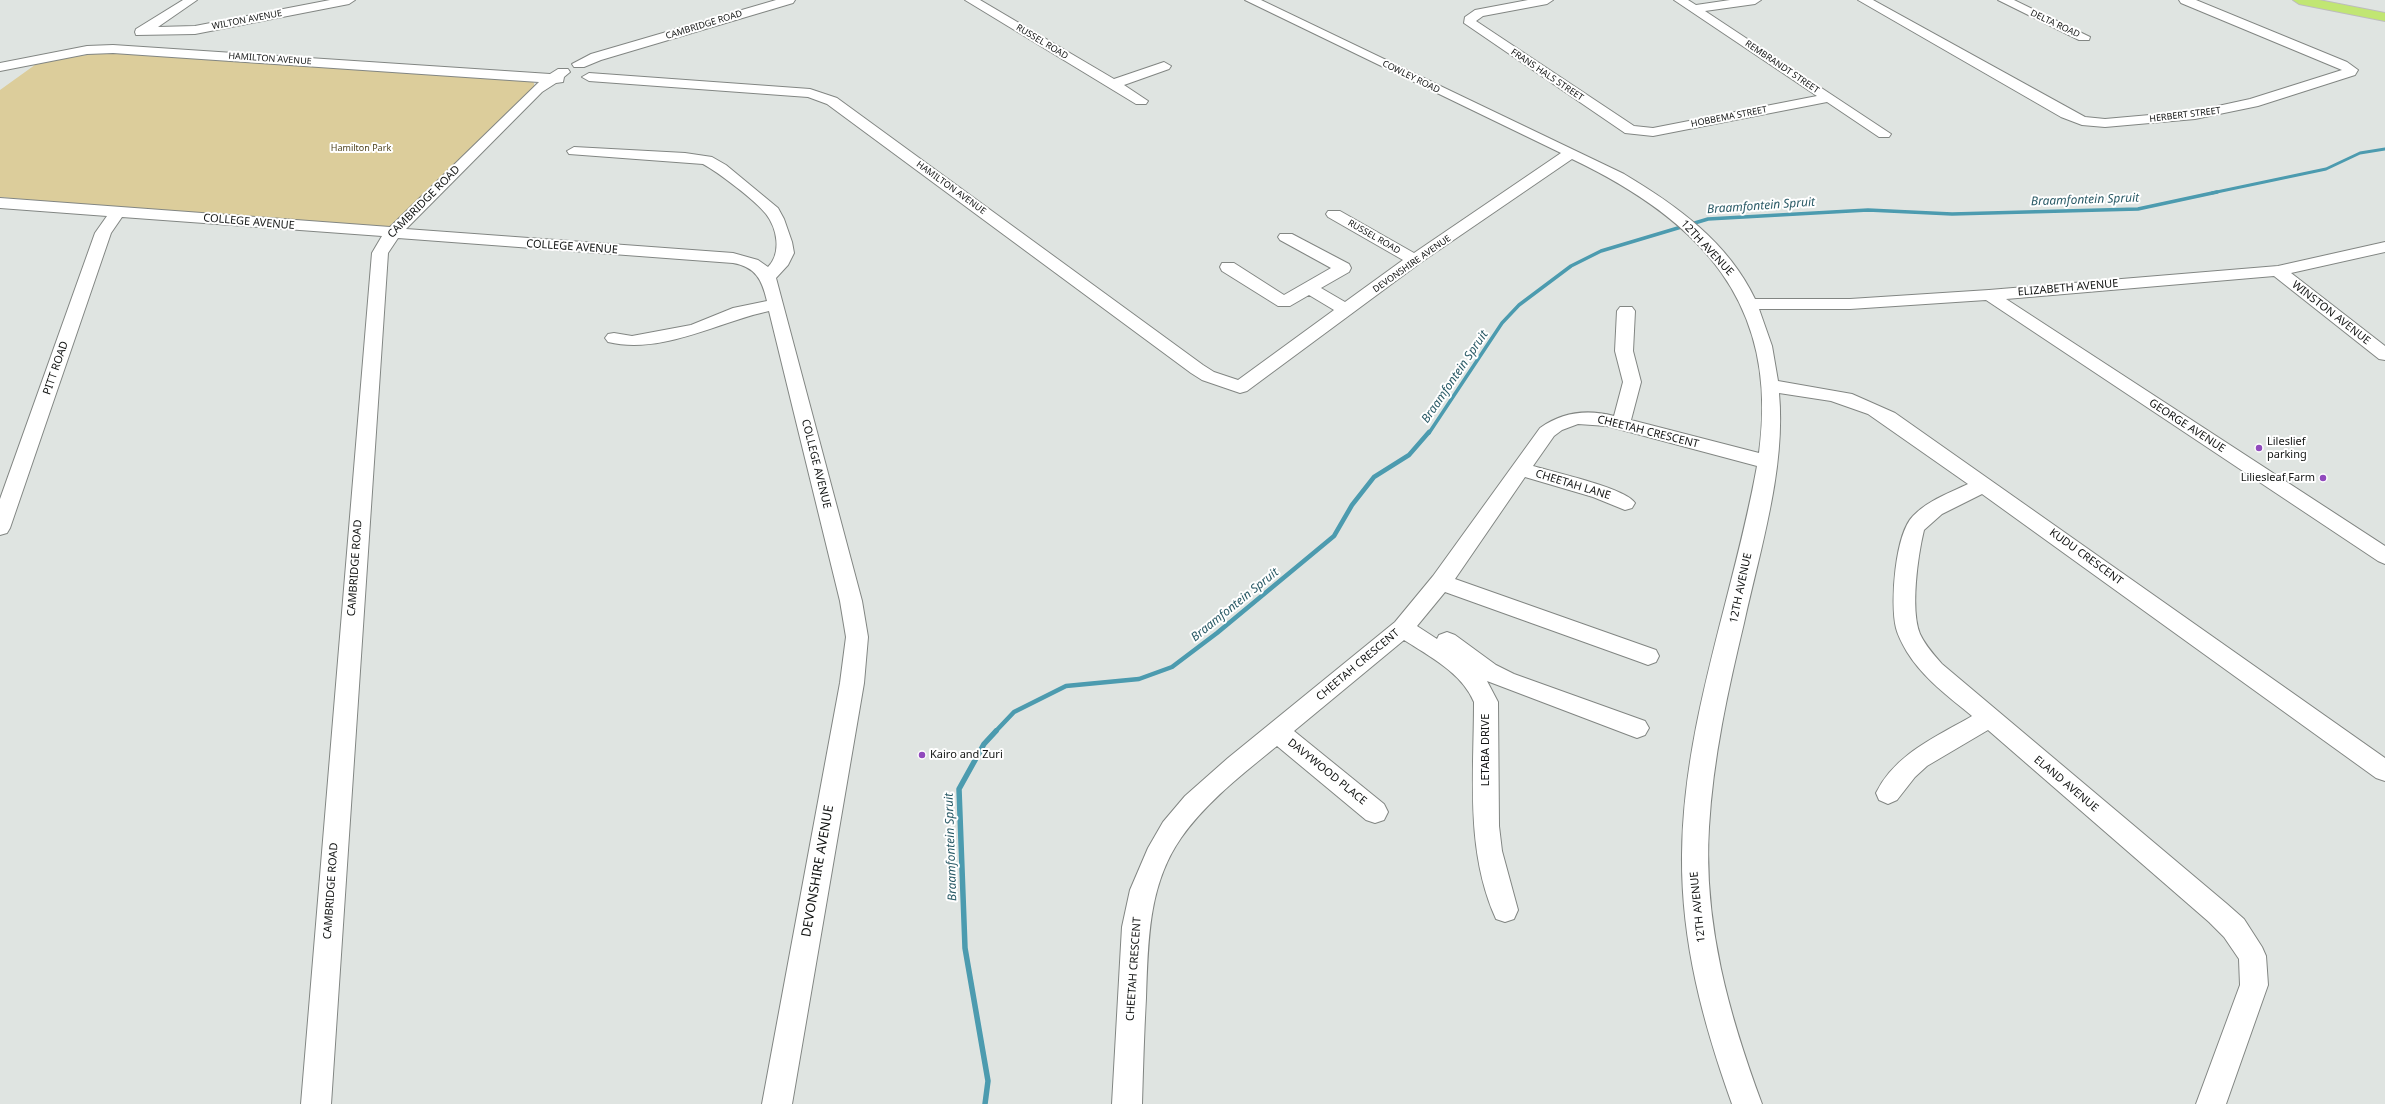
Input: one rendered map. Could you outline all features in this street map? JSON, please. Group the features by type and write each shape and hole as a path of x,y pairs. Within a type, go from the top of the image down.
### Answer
{"highway":[{"path":"2299,0 2385,17"},
{"path":"2344,0 2385,8"}],"street":[{"path":"0,67 88,50 113,49 191,0"},
{"name":"WILTON AVENUE","path":"144,30 195,30 349,0"},
{"name":"CAMBRIDGE ROAD","path":"580,75 579,64 619,50 789,0"},
{"name":"RUSSEL ROAD","path":"971,0 1141,101"},
{"name":"COWLEY ROAD","path":"1251,0 1571,153"},
{"path":"1487,0 1498,8 1547,0"},
{"name":"REMBRANDT STREET","path":"1680,0 1884,134"},
{"path":"1695,9 1755,0"},
{"name":"HERBERT STREET","path":"1864,0 2066,114 2092,123 2124,122 2227,110 2350,72 2350,70 2342,65 2184,0"},
{"name":"DELTA ROAD","path":"2004,0 2084,37"},
{"name":"FRANS HALS STREET","path":"1498,8 1470,17 1470,23 1630,130"},
{"name":"HAMILTON AVENUE","path":"113,49 530,84 580,75 810,93 832,101 1197,369 1208,376 1240,387 1255,377"},
{"name":"CAMBRIDGE ROAD","path":"530,84 556,83 580,75 619,50"},
{"path":"579,64 594,64 580,75"},
{"path":"1113,84 1164,66"},
{"name":"CAMBRIDGE ROAD","path":"316,1104 378,262 383,245 392,234 530,84 580,75"},
{"name":"HOBBEMA STREET","path":"1630,130 1653,132 1828,98"},
{"path":"574,151 685,157 714,163 772,211 776,217 787,250 782,263 768,276"},
{"name":"12TH AVENUE","path":"1571,153 1649,195 1680,218 1728,267 1748,304 1762,344 1772,416 1767,462 1710,730 1698,802 1694,860 1699,929 1716,1013 1747,1104"},
{"name":"DEVONSHIRE AVENUE","path":"1255,377 1414,260 1571,153"},
{"name":"COLLEGE AVENUE","path":"0,203 392,234 733,258 752,262 759,266 768,276 776,304 851,601 857,637"},
{"name":"PITT ROAD","path":"0,528 103,233 117,212"},
{"name":"RUSSEL ROAD","path":"1334,214 1414,260"},
{"path":"1228,267 1284,302 1343,268 1286,237"},
{"name":"ELIZABETH AVENUE","path":"1748,304 1850,304 1989,295 2278,270 2385,247"},
{"name":"WINSTON AVENUE","path":"2278,270 2385,355"},
{"path":"1310,288 1347,310"},
{"name":"GEORGE AVENUE","path":"1989,295 2385,556"},
{"path":"614,338 632,341 695,329 739,312 776,304"},
{"path":"1621,423 1632,382 1624,350 1626,311"},
{"name":"KUDU CRESCENT","path":"1769,386 1842,397 1873,407 1985,484 2385,771"},
{"name":"CHEETAH CRESCENT","path":"1126,1104 1135,927 1142,890 1157,856 1172,830 1190,810 1237,765 1408,623 1441,582 1519,469 1547,432 1564,421 1590,418 1621,423 1767,462"},
{"name":"CHEETAH LANE","path":"1519,469 1600,492 1625,503"},
{"name":"ELAND AVENUE","path":"1985,484 1932,512 1914,529 1911,541 1905,616 1906,628 1921,655 1934,670 2234,928 2245,944 2252,956 2254,985 2211,1104"},
{"path":"1441,582 1648,656"},
{"path":"1408,623 1495,675 1638,728"},
{"name":"LETABA DRIVE","path":"1408,623 1477,682 1483,691 1486,702 1486,826 1489,851 1505,910"},
{"name":"DEVONSHIRE AVENUE","path":"776,1104 852,684 857,637"},
{"path":"1888,793 1906,770 1918,759 1989,718"},
{"name":"DAVYWOOD PLACE","path":"1278,732 1376,812"}],"green space":[{"name":"Hamilton Park","path":"107,52 530,80 534,83 534,86 393,232 0,197 0,90 39,62"}],"waterway":[{"name":"Braamfontein Spruit","path":"2212,193 2326,169 2360,153 2385,149"},
{"name":"Braamfontein Spruit","path":"1429,433 1502,323 1519,305 1571,266 1601,251 1708,219 1868,210 1952,214 2138,209 2217,192"},
{"name":"Braamfontein Spruit","path":"995,732 1014,712 1066,686 1139,679 1172,667 1217,633 1334,536 1352,505 1374,477 1409,455 1429,432"},
{"name":"Braamfontein Spruit","path":"985,1104 988,1081 965,948 959,789 984,744 996,731"}],"place":[{"name":"Lileslief parking","path":"2259,448"},
{"name":"Liliesleaf Farm","path":"2323,478"},
{"name":"Kairo and Zuri","path":"922,755"}]}
